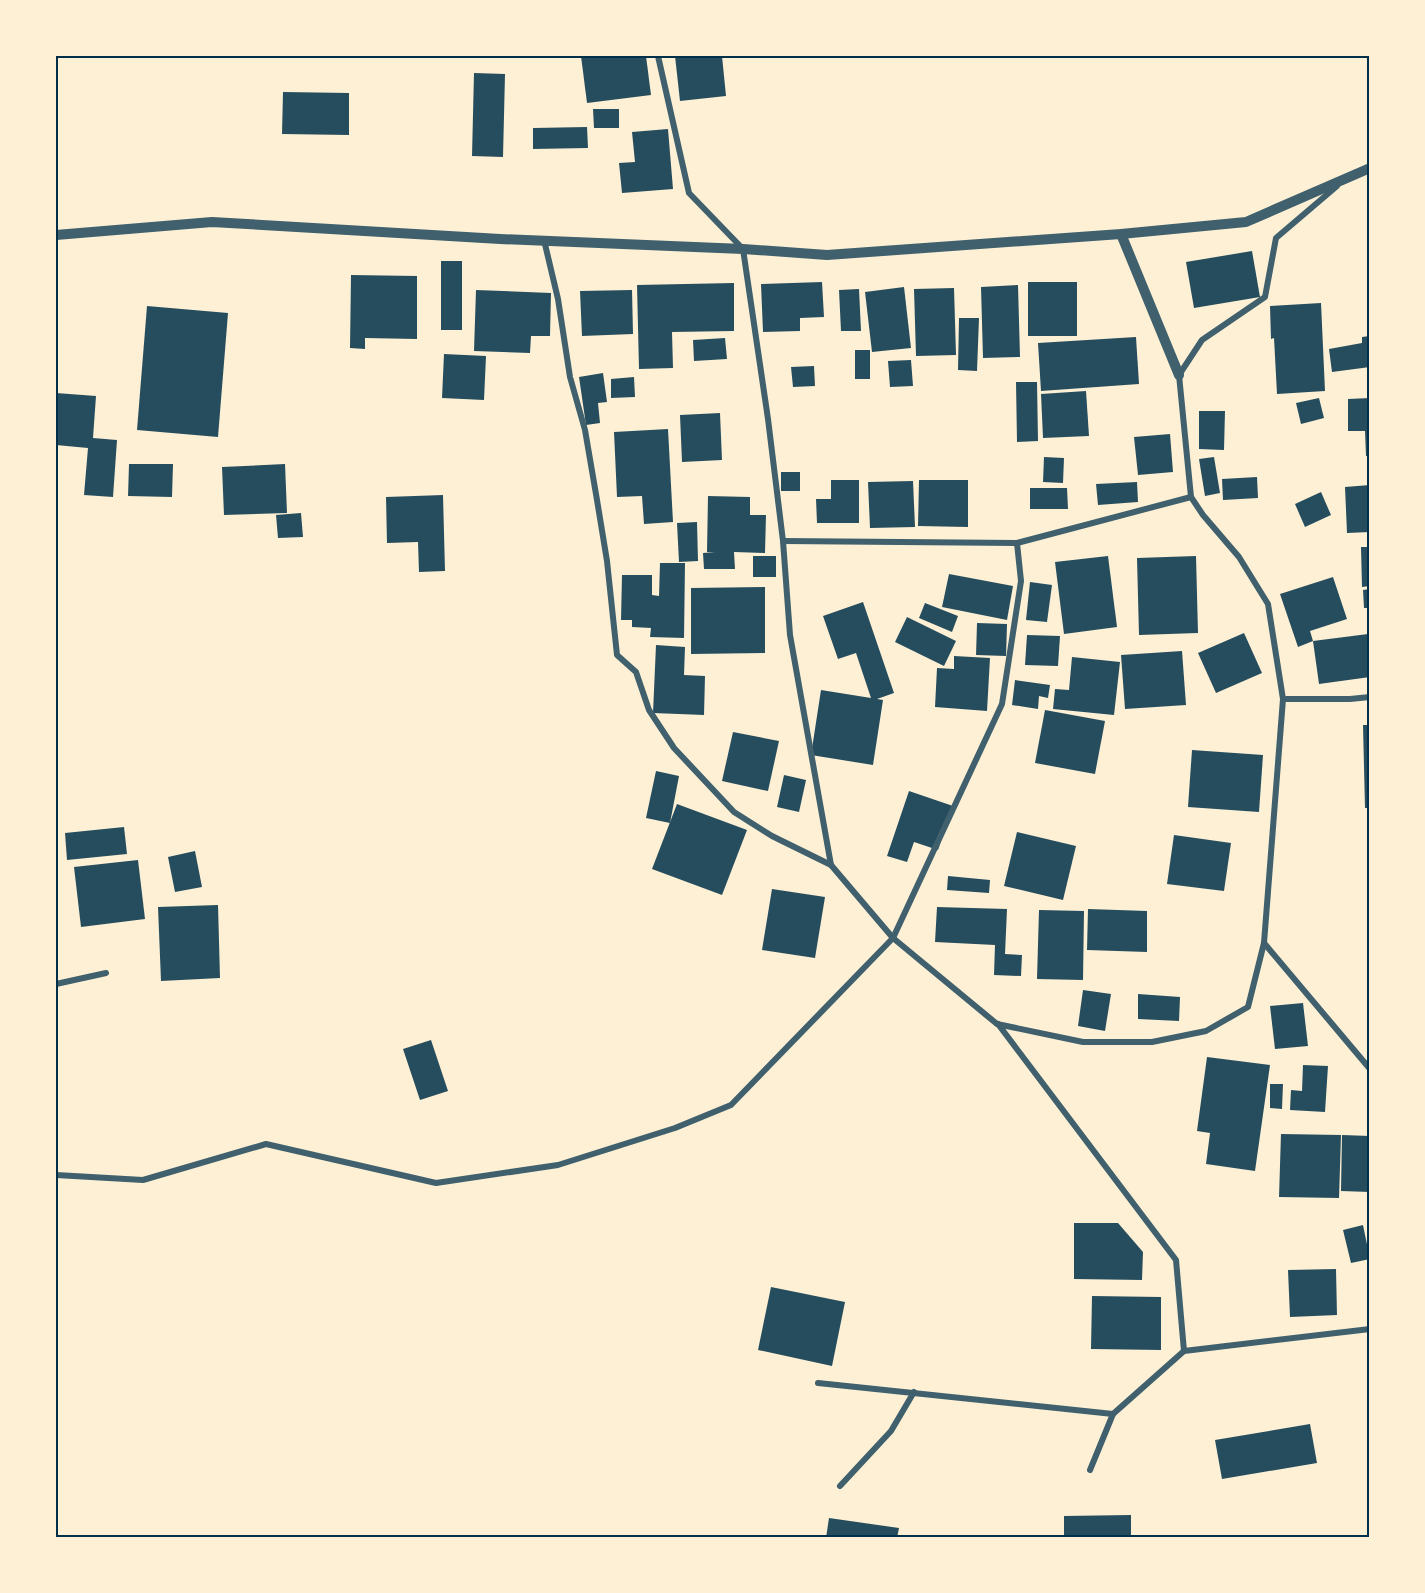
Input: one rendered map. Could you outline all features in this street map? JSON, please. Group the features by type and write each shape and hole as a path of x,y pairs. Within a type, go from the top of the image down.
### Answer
{"street":[{"path":"658,56 689,193 743,249 783,541 790,635 831,865"},
{"path":"56,235 212,222 827,255 1121,234 1246,222 1370,168"},
{"path":"1179,375 1202,340 1265,297 1276,238 1344,179"},
{"path":"997,1024 1083,1042 1152,1042 1206,1031 1248,1007 1264,943 1283,699 1268,604 1239,557 1203,515 1191,497 1179,375 1121,234"},
{"path":"544,240 558,298 570,376 585,430 607,561 617,655 636,672 649,710 674,748 734,812 772,837 831,865 893,938 997,1024 1176,1260 1184,1351"},
{"path":"783,541 1017,543 1191,497"},
{"path":"56,1175 143,1180 266,1144 436,1183 558,1165 675,1128 732,1105 893,938 1002,704 1021,581 1017,543"},
{"path":"1283,699 1370,697"},
{"path":"1264,943 1370,1069"},
{"path":"56,984 106,973"},
{"path":"1090,1470 1113,1414 1184,1351 1370,1329"},
{"path":"818,1383 1113,1414"},
{"path":"840,1486 891,1431 914,1392"}],"building":[{"path":"581,56 646,56 651,95 587,103"},
{"path":"675,56 722,56 726,96 680,101"},
{"path":"474,73 505,74 503,157 472,156"},
{"path":"283,92 349,93 349,135 282,134"},
{"path":"593,109 619,109 619,128 594,128"},
{"path":"587,127 588,148 533,149 533,128"},
{"path":"668,129 673,189 622,193 619,163 635,162 632,132"},
{"path":"1252,251 1260,297 1194,308 1186,262"},
{"path":"441,261 462,261 462,330 441,330"},
{"path":"351,275 417,276 417,339 365,338 365,349 350,348"},
{"path":"822,282 824,317 800,318 800,331 763,332 761,284"},
{"path":"1028,282 1077,282 1077,336 1028,336"},
{"path":"734,283 734,331 672,332 673,368 639,369 637,285"},
{"path":"1018,285 1020,357 983,358 981,287"},
{"path":"904,287 911,348 872,352 865,292"},
{"path":"954,288 956,355 916,356 914,289"},
{"path":"859,289 861,331 841,331 839,290"},
{"path":"476,290 551,293 550,336 531,336 530,353 474,351"},
{"path":"632,290 633,334 582,336 580,291"},
{"path":"1321,303 1325,391 1277,394 1270,306"},
{"path":"147,306 228,313 218,437 137,430"},
{"path":"959,318 979,318 977,371 958,370"},
{"path":"1370,336 1370,367 1332,372 1329,349 1362,343 1362,337"},
{"path":"1136,337 1139,384 1041,391 1038,343"},
{"path":"725,338 727,359 694,361 693,340"},
{"path":"855,350 870,350 870,379 855,379"},
{"path":"444,354 486,356 484,400 442,398"},
{"path":"911,360 913,386 890,387 888,361"},
{"path":"814,366 815,386 793,387 791,367"},
{"path":"603,373 607,402 598,403 600,423 586,425 579,377"},
{"path":"634,377 635,397 611,398 611,379"},
{"path":"1016,382 1037,382 1038,441 1017,442"},
{"path":"1086,391 1089,436 1043,438 1041,394"},
{"path":"56,393 96,396 93,438 117,440 113,497 84,495 88,448 56,445"},
{"path":"1319,398 1324,418 1301,424 1296,403"},
{"path":"1370,398 1370,456 1366,456 1365,431 1348,431 1348,399"},
{"path":"1199,411 1225,411 1224,450 1199,449"},
{"path":"720,413 722,460 682,462 680,415"},
{"path":"668,429 673,522 644,524 642,496 617,497 614,432"},
{"path":"1170,434 1173,472 1138,475 1134,437"},
{"path":"1044,457 1064,458 1063,483 1043,482"},
{"path":"1214,457 1220,493 1205,496 1199,459"},
{"path":"129,464 173,464 172,497 128,496"},
{"path":"285,464 287,513 224,515 222,467"},
{"path":"781,472 800,472 800,491 781,491"},
{"path":"1257,477 1258,498 1223,500 1222,479"},
{"path":"831,480 859,480 859,523 817,523 816,499 831,499"},
{"path":"919,480 968,480 968,527 918,526"},
{"path":"913,481 915,527 870,528 868,482"},
{"path":"1137,482 1138,502 1098,505 1096,484"},
{"path":"1370,485 1370,532 1347,533 1345,487"},
{"path":"1030,488 1067,488 1068,509 1030,509"},
{"path":"1321,492 1331,515 1305,527 1295,504"},
{"path":"443,495 445,571 419,572 418,542 387,543 386,497"},
{"path":"708,496 750,497 750,515 766,515 765,553 734,552 735,569 704,569 703,553 715,552 707,552"},
{"path":"301,513 303,537 278,538 276,515"},
{"path":"697,522 698,561 679,562 677,523"},
{"path":"1361,547 1370,547 1370,586 1362,587"},
{"path":"753,556 776,556 776,577 753,577"},
{"path":"1108,556 1117,627 1064,634 1055,562"},
{"path":"1196,556 1198,633 1139,635 1137,558"},
{"path":"660,563 685,563 684,638 650,637 651,628 632,627 632,620 621,620 622,575 652,575 652,595 659,596"},
{"path":"949,574 1013,586 1007,620 942,607"},
{"path":"1333,577 1347,619 1310,631 1313,641 1298,647 1280,594"},
{"path":"1030,582 1052,585 1047,622 1026,620"},
{"path":"765,587 765,653 691,654 691,588"},
{"path":"1370,589 1370,608 1364,608 1363,590"},
{"path":"863,602 894,693 877,699 883,700 873,765 811,755 821,690 871,698 856,653 838,659 823,616"},
{"path":"925,603 958,616 952,632 919,618"},
{"path":"907,617 956,641 944,666 895,642"},
{"path":"977,623 1007,624 1006,656 976,655"},
{"path":"1244,633 1262,673 1216,693 1198,653"},
{"path":"1368,634 1370,677 1319,684 1313,641"},
{"path":"1027,635 1060,636 1058,666 1025,665"},
{"path":"656,645 685,647 684,675 705,676 704,715 653,713"},
{"path":"1182,651 1186,705 1125,709 1121,655"},
{"path":"954,656 990,658 987,711 935,707 937,668 954,669"},
{"path":"1072,657 1120,662 1114,715 1053,709 1055,689 1069,690"},
{"path":"1015,680 1050,685 1048,698 1039,696 1038,709 1012,705"},
{"path":"1045,710 1105,721 1095,774 1035,763"},
{"path":"1363,725 1370,725 1370,808 1365,808"},
{"path":"733,732 779,741 768,791 722,781"},
{"path":"1192,750 1263,755 1259,812 1188,807"},
{"path":"656,771 679,776 670,823 646,818"},
{"path":"784,775 806,780 799,812 777,807"},
{"path":"909,791 953,806 938,850 914,842 907,862 887,856"},
{"path":"677,804 747,830 722,895 652,869"},
{"path":"124,827 127,854 67,860 65,833"},
{"path":"1017,832 1076,846 1063,900 1004,886"},
{"path":"1174,835 1231,843 1224,891 1167,884"},
{"path":"195,851 202,887 175,892 168,857"},
{"path":"138,860 145,919 81,927 74,867"},
{"path":"948,876 990,880 989,893 947,890"},
{"path":"772,889 825,897 815,958 762,950"},
{"path":"218,905 220,978 161,981 158,907"},
{"path":"937,907 1007,909 1005,954 1022,955 1021,976 994,975 995,945 935,942"},
{"path":"1088,909 1147,911 1147,952 1087,950"},
{"path":"1039,910 1084,911 1083,980 1037,979"},
{"path":"1083,990 1111,994 1105,1031 1078,1026"},
{"path":"1138,994 1180,997 1179,1021 1138,1019"},
{"path":"1303,1003 1308,1046 1275,1049 1270,1006"},
{"path":"431,1040 448,1091 420,1100 403,1049"},
{"path":"1207,1057 1270,1065 1255,1171 1206,1164 1210,1133 1197,1131"},
{"path":"1303,1065 1328,1066 1325,1112 1290,1110 1291,1090 1302,1091"},
{"path":"1270,1084 1283,1084 1282,1109 1270,1108"},
{"path":"1281,1134 1341,1135 1339,1198 1279,1197"},
{"path":"1342,1135 1370,1136 1370,1192 1341,1191"},
{"path":"1074,1223 1118,1223 1143,1252 1142,1280 1074,1279"},
{"path":"1363,1225 1370,1259 1351,1263 1343,1230"},
{"path":"1336,1269 1337,1315 1290,1317 1288,1270"},
{"path":"771,1287 845,1302 832,1366 758,1350"},
{"path":"1092,1296 1161,1297 1161,1350 1091,1349"},
{"path":"1310,1424 1317,1463 1222,1479 1215,1440"},
{"path":"1131,1515 1131,1538 1064,1538 1064,1516"},
{"path":"829,1518 899,1528 897,1538 826,1538"}]}
